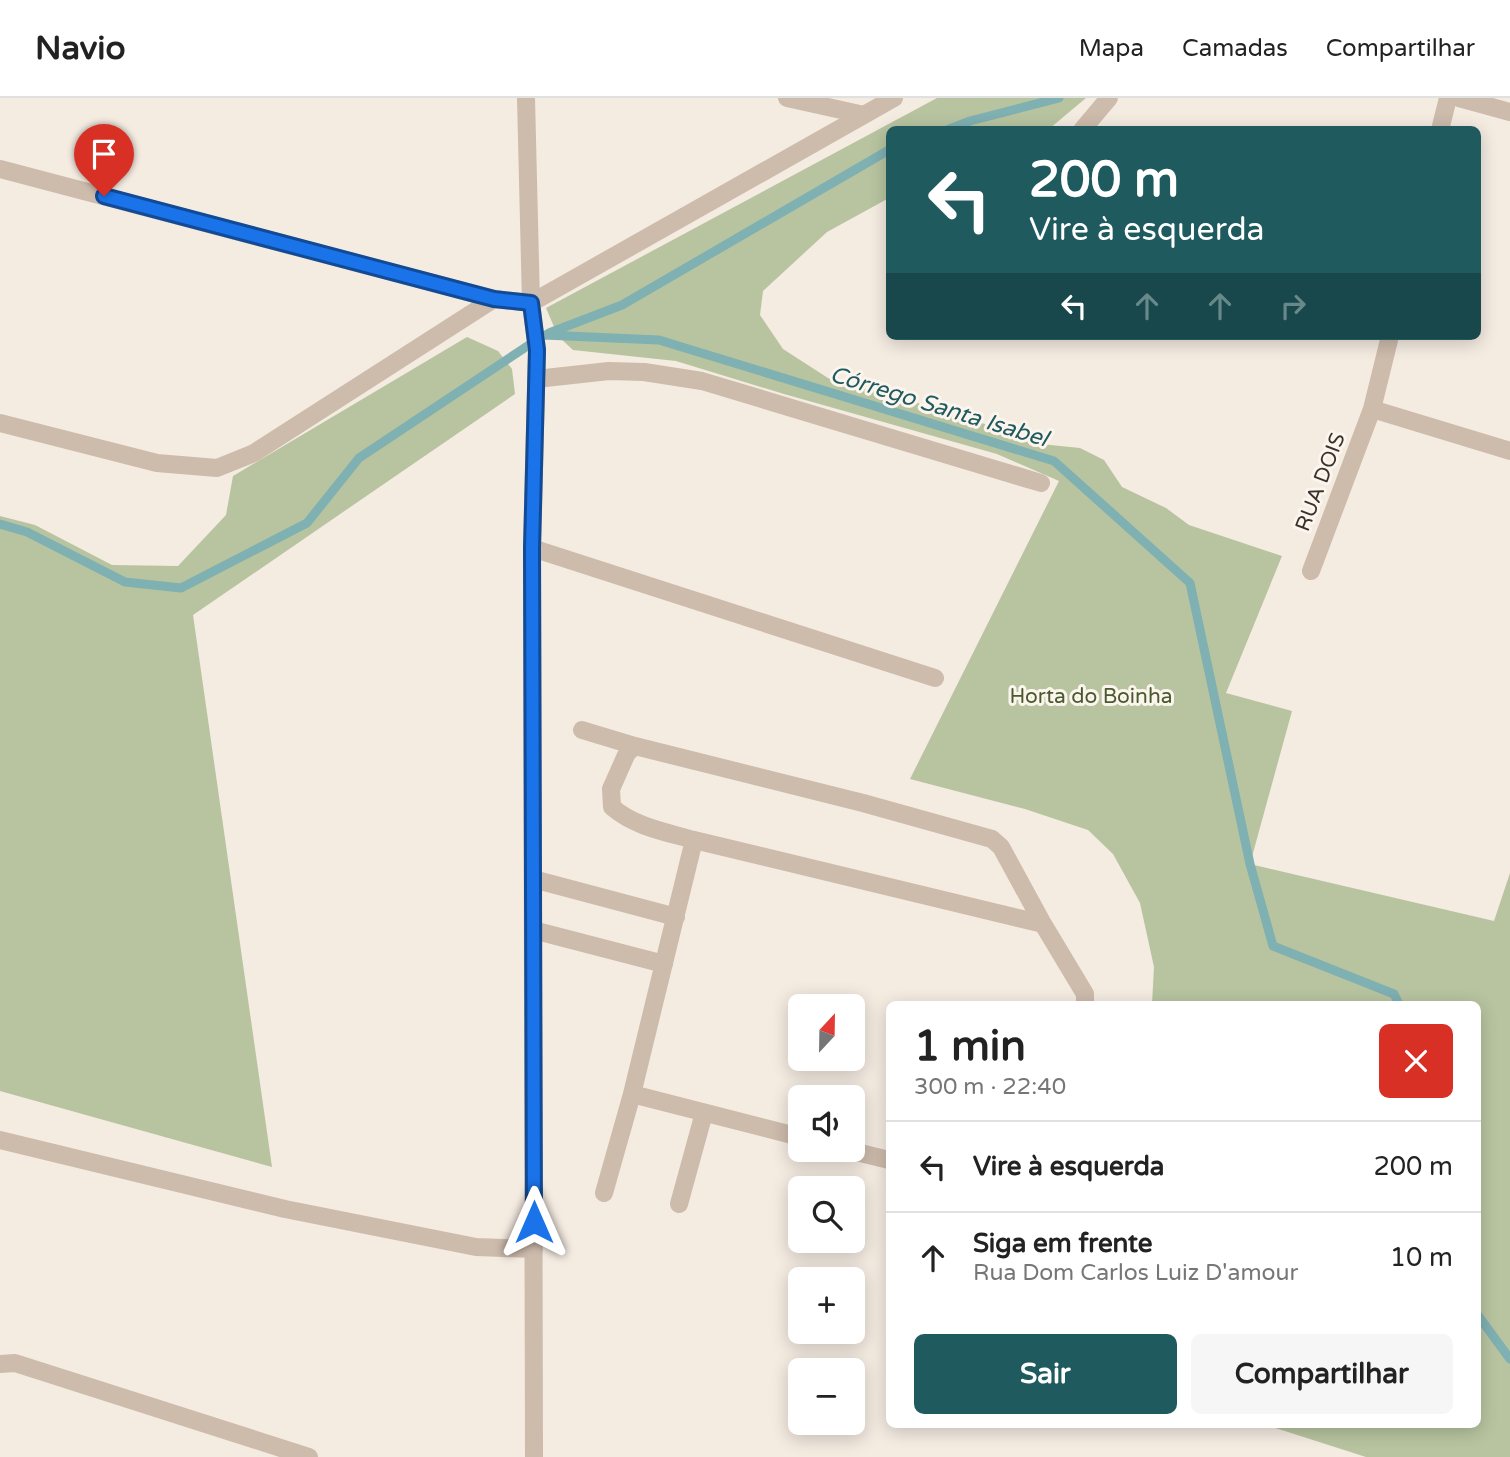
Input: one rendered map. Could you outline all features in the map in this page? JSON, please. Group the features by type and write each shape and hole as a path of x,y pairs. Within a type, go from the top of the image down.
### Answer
{"street":[{"path":"526,98 531,303 537,350 532,548 534,1457"},
{"path":"788,98 864,115"},
{"path":"0,169 494,299 531,303 894,98"},
{"path":"1085,126 1109,98"},
{"path":"1441,126 1448,98"},
{"path":"1460,98 1510,112"},
{"path":"0,423 157,463 217,468 254,453 494,299"},
{"name":"RUA DOIS","path":"1311,571 1372,410 1389,340"},
{"path":"536,379 609,371 644,372 702,381 1041,484"},
{"path":"1372,410 1510,451"},
{"path":"532,548 935,678"},
{"path":"582,730 992,839 1001,847 1085,994 1085,1001"},
{"path":"635,746 627,753 611,789 612,807 624,817 694,840 1043,924"},
{"path":"604,1194 632,1094 694,840"},
{"path":"533,879 676,917"},
{"path":"533,930 664,964"},
{"path":"632,1094 788,1134"},
{"path":"679,1204 704,1113"},
{"path":"0,1140 285,1209 476,1247 534,1249"},
{"path":"865,1154 886,1159"},
{"path":"0,1364 15,1363 309,1457"}],"green space":[{"name":"Horta do Boinha","path":"937,98 1086,98 1053,126 886,126 886,200 827,232 763,291 760,315 783,349 828,378 967,417 1031,443 1080,448 1104,460 1122,487 1166,508 1189,525 1282,556 1226,693 1292,711 1250,864 1494,921 1510,873 1510,1457 1366,1457 1275,1428 1481,1428 1481,1001 1152,1001 1154,967 1140,903 1113,854 1088,830 1025,809 910,779 1059,481 997,454 676,361 573,350 558,336 546,308"},
{"path":"467,337 498,351 512,369 515,394 193,615 272,1167 0,1091 0,516 35,525 112,565 178,566 226,515 233,476"}],"waterway":[{"name":"Córrego Santa Isabel","path":"957,126 1059,98"},
{"name":"Córrego Santa Isabel","path":"549,333 622,305 886,152"},
{"name":"Córrego Santa Isabel","path":"0,524 27,532 125,582 181,588 307,523 359,458 544,335 659,340 1054,461 1190,583 1250,864 1273,946 1394,994 1398,1001"},
{"name":"Córrego Santa Isabel","path":"1481,1319 1510,1359"}],"route":[{"path":"104,196 494,299 531,303 537,350 532,548 534,1222"}]}
